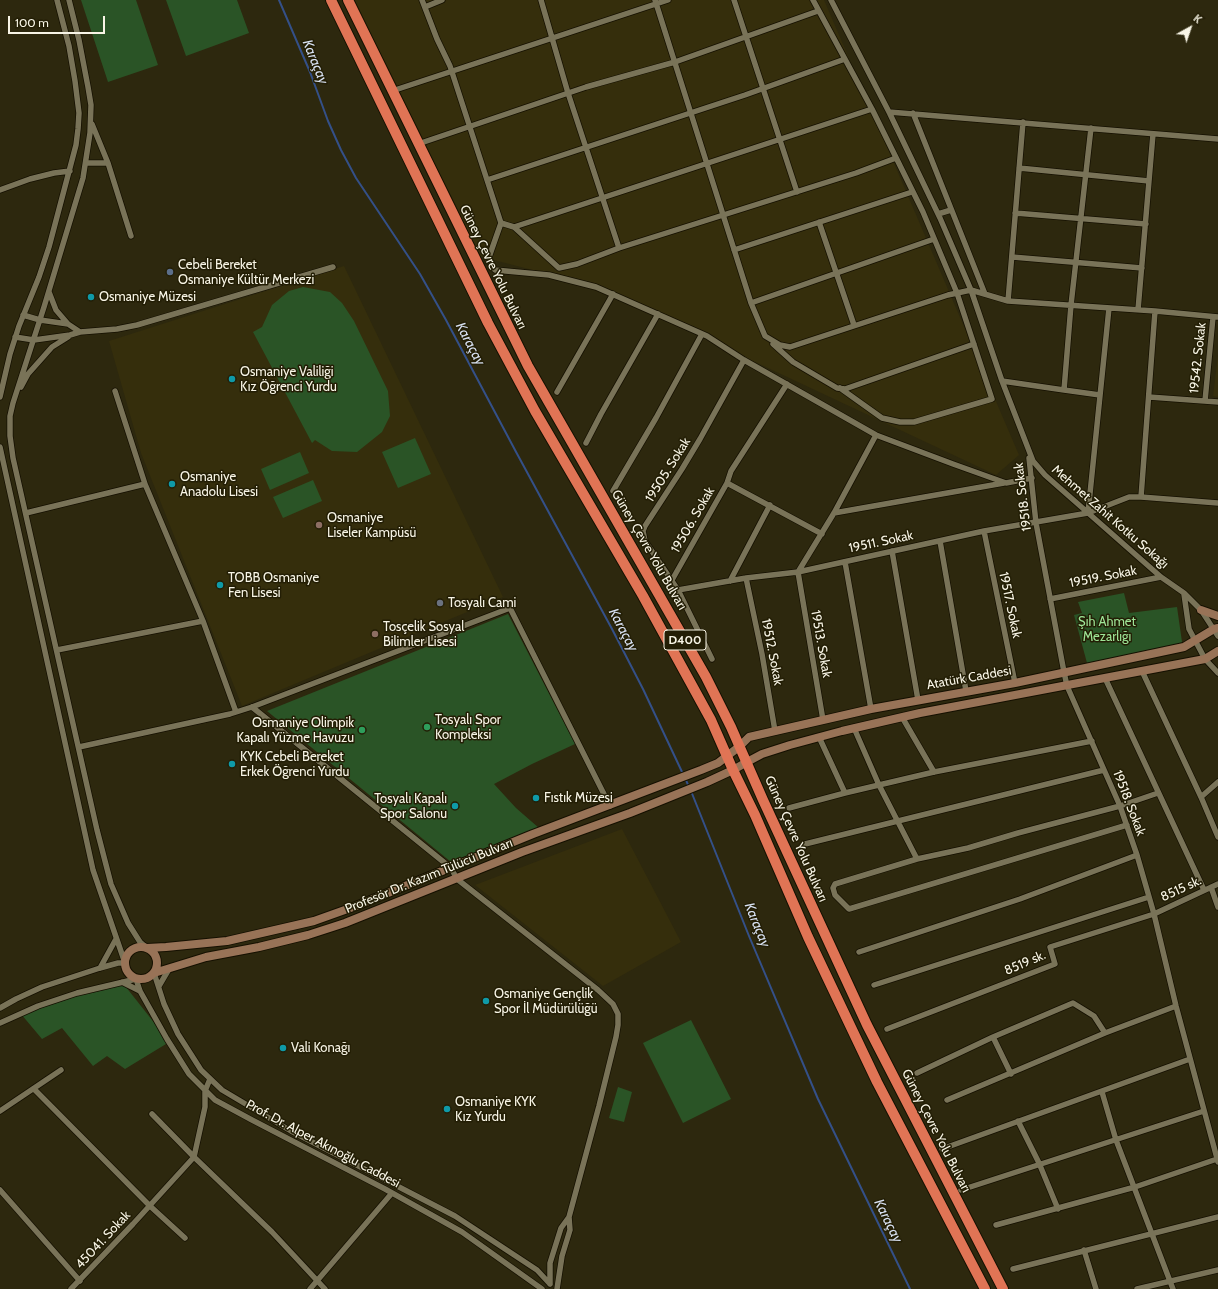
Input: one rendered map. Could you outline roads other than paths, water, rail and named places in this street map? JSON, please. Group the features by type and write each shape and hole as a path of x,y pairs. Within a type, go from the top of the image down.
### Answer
{"highway":[{"name":"D400","path":"331,0 488,323 535,411 643,596 711,720 808,937 877,1082 985,1289"},
{"name":"Güney Çevre Yolu Bulvarı","path":"348,0 528,366 702,670 731,727 867,1025 1003,1289"}],"street":[{"path":"0,397 15,337 39,277 49,247 76,145 79,113 69,46 57,0"},
{"path":"0,1023 38,1006 76,993 136,979 146,979 154,973 157,968 157,958 155,954 140,942 128,923 111,884 97,830 10,436 10,416 13,403 49,292 83,178 86,163 91,121 91,105 85,67 69,0"},
{"path":"422,0 452,73 501,223 488,260 495,270 549,275 596,287 613,294 702,334 744,360 876,435 1006,483"},
{"path":"425,7 442,0"},
{"path":"541,0 551,39 619,248"},
{"path":"392,91 452,73 656,2 668,0"},
{"path":"734,0 796,192"},
{"path":"812,0 872,109 934,240 957,293 992,399 914,422 900,422 882,418 840,388"},
{"path":"831,0 889,112 938,214 971,290 1002,381 1029,452"},
{"path":"656,2 751,303 765,336 793,362 837,388 845,388 974,344"},
{"path":"418,144 586,87 675,62 818,11"},
{"path":"487,180 691,113 845,59"},
{"path":"514,228 872,109"},
{"path":"889,112 1218,139"},
{"path":"913,113 985,294"},
{"path":"91,121 108,164 130,236"},
{"path":"1008,302 1023,122"},
{"path":"1064,390 1071,305 1091,128"},
{"path":"1138,310 1153,134"},
{"path":"501,223 514,228 560,268 577,264 619,248 856,173 896,158"},
{"path":"86,163 108,164"},
{"path":"1019,168 1149,181"},
{"path":"0,190 54,173 70,170"},
{"path":"734,250 912,192"},
{"path":"938,214 951,210"},
{"path":"1015,213 1146,224"},
{"path":"819,222 854,326"},
{"path":"751,303 934,240"},
{"path":"1012,257 1142,268"},
{"path":"13,403 28,374 52,347 70,336 80,332 117,329 137,325 333,267"},
{"path":"765,336 780,345 790,347 957,293 971,290 1008,302 1155,311 1216,317"},
{"path":"49,292 56,310 68,324 80,332"},
{"path":"557,392 613,294"},
{"path":"1088,513 1109,308"},
{"path":"1141,496 1155,311"},
{"path":"586,443 658,314"},
{"path":"23,315 40,320 68,324"},
{"name":"19542. Sokak","path":"1205,401 1216,317"},
{"path":"613,491 656,418 702,334"},
{"path":"15,337 34,340 70,336"},
{"name":"19505. Sokak","path":"712,659 678,590 643,537 645,526 686,463 744,360"},
{"path":"1002,381 1100,395"},
{"name":"19506. Sokak","path":"672,580 727,483 731,470 787,384"},
{"path":"115,391 145,484 203,622 236,712"},
{"path":"1149,397 1218,402"},
{"path":"798,572 834,513 876,435"},
{"path":"0,447 93,870 127,971 136,979"},
{"name":"Mehmet Zahit Kotku Sokağı","path":"1029,452 1038,468 1161,577 1184,593 1201,610 1217,631"},
{"name":"19518. Sokak","path":"1029,452 1036,523 1067,686 1120,806 1137,855 1154,914 1176,1006 1218,1160"},
{"path":"834,513 1006,483 1032,476 1038,468"},
{"path":"727,483 822,534"},
{"path":"26,513 145,484"},
{"name":"19511. Sokak","path":"678,590 746,578 798,572 984,531 1088,513 1129,497 1141,496 1218,503"},
{"path":"730,581 770,505"},
{"name":"19517. Sokak","path":"984,531 1015,683"},
{"path":"940,541 966,691"},
{"path":"892,551 918,700"},
{"path":"845,562 871,709"},
{"name":"19513. Sokak","path":"798,572 823,720"},
{"name":"19519. Sokak","path":"1050,599 1161,577"},
{"name":"19512. Sokak","path":"746,578 762,654 775,731"},
{"path":"1184,593 1189,629 1205,659 1218,673"},
{"path":"79,747 236,712 252,707 510,608 610,806"},
{"path":"1201,610 1218,616"},
{"path":"57,650 203,622"},
{"name":"Atatürk Caddesi","path":"701,770 718,763 740,746 749,736 871,709 1015,683 1184,647 1217,631"},
{"name":"Atatürk Caddesi","path":"707,782 747,762 790,745 854,728 902,717 1205,659 1218,652"},
{"path":"1142,671 1218,837"},
{"path":"1105,678 1204,890"},
{"path":"252,707 451,868 457,879 598,990 613,1004 618,1014 616,1037 569,1217 570,1230 562,1256 557,1289"},
{"path":"902,717 934,772"},
{"path":"854,728 879,785 917,859"},
{"path":"819,737 845,793"},
{"path":"788,808 934,772 1092,741"},
{"name":"Profesör Dr. Kazım Tülücü Bulvarı","path":"147,948 166,948 227,941 314,921 356,906 533,834 610,806 701,770"},
{"path":"805,844 1104,770"},
{"name":"Profesör Dr. Kazım Tülücü Bulvarı","path":"154,973 206,957 259,947 308,935 345,923 522,852 630,813 707,782"},
{"path":"1201,797 1218,782"},
{"path":"1127,824 849,909 835,895 833,888 835,884 917,859 968,848 1120,806 1158,793"},
{"path":"859,952 1020,899 1137,855"},
{"name":"8515 sk.","path":"1154,914 1218,884"},
{"path":"1211,887 1218,906"},
{"path":"874,985 1149,897"},
{"name":"8519 sk.","path":"887,1029 1055,964 1050,947 1154,914"},
{"path":"100,968 116,939"},
{"path":"125,963 128,953 132,950 141,947 147,948"},
{"path":"0,1008 42,987 100,968 118,963 125,963"},
{"path":"159,986 169,969"},
{"name":"Prof. Dr. Alper Akınoğlu Caddesi","path":"154,973 164,1004 178,1034 201,1070 222,1090 291,1131 455,1216 538,1270 550,1284 554,1285 557,1289"},
{"name":"Prof. Dr. Alper Akınoğlu Caddesi","path":"136,979 140,991 189,1074 215,1100 392,1193 462,1232 540,1288"},
{"path":"122,982 140,991"},
{"path":"917,1073 993,1037 1073,1003 1094,1016 1105,1033"},
{"path":"947,1100 1105,1033 1176,1006"},
{"path":"993,1037 1011,1074"},
{"path":"942,1149 1190,1059"},
{"path":"0,1111 61,1070"},
{"path":"194,1157 205,1107 205,1091 210,1079"},
{"path":"34,1088 150,1206 185,1238"},
{"path":"1102,1092 1116,1140 1173,1289"},
{"path":"960,1190 1039,1163 1116,1140 1204,1111"},
{"path":"152,1114 194,1157 272,1232 325,1289"},
{"path":"1018,1121 1039,1163 1058,1209"},
{"name":"45041. Sokak","path":"71,1289 150,1206 194,1157"},
{"path":"996,1225 1135,1187 1218,1160"},
{"path":"0,1190 80,1281"},
{"path":"310,1289 392,1193"},
{"path":"540,1288 550,1284 550,1266 561,1228 569,1217"},
{"path":"1013,1269 1218,1217"},
{"path":"1084,1250 1096,1289"},
{"path":"538,1270 550,1266"},
{"path":"1137,1289 1218,1270"}],"waterway":[{"name":"Karaçay","path":"279,0 341,150 356,178 420,274 446,320 612,629 643,689 683,774"},
{"name":"Karaçay","path":"685,778 689,787"},
{"name":"Karaçay","path":"691,791 749,936 818,1099 910,1289"}],"place":[{"name":"Cebeli Bereket Osmaniye Kültür Merkezi","path":"170,272"},
{"name":"Osmaniye Müzesi","path":"91,297"},
{"name":"Osmaniye Valiliği Kız Öğrenci Yurdu","path":"232,379"},
{"name":"Osmaniye Anadolu Lisesi","path":"172,484"},
{"name":"Osmaniye Liseler Kampüsü","path":"319,525"},
{"name":"TOBB Osmaniye Fen Lisesi","path":"220,585"},
{"name":"Tosyalı Cami","path":"440,603"},
{"name":"Tosçelik Sosyal Bilimler Lisesi","path":"375,634"},
{"name":"Tosyalı Spor Kompleksi","path":"427,727"},
{"name":"Osmaniye Olimpik Kapalı Yüzme Havuzu","path":"362,730"},
{"name":"KYK Cebeli Bereket Erkek Öğrenci Yurdu","path":"232,764"},
{"name":"Fıstık Müzesi","path":"536,798"},
{"name":"Tosyalı Kapalı Spor Salonu","path":"455,806"},
{"name":"Osmaniye Gençlik Spor İl Müdürülüğü","path":"486,1001"},
{"name":"Vali Konağı","path":"283,1048"},
{"name":"Osmaniye KYK Kız Yurdu","path":"447,1109"}],"park label":[{"name":"Şıh Ahmet Mezarlığı","path":"1107,630"}]}
